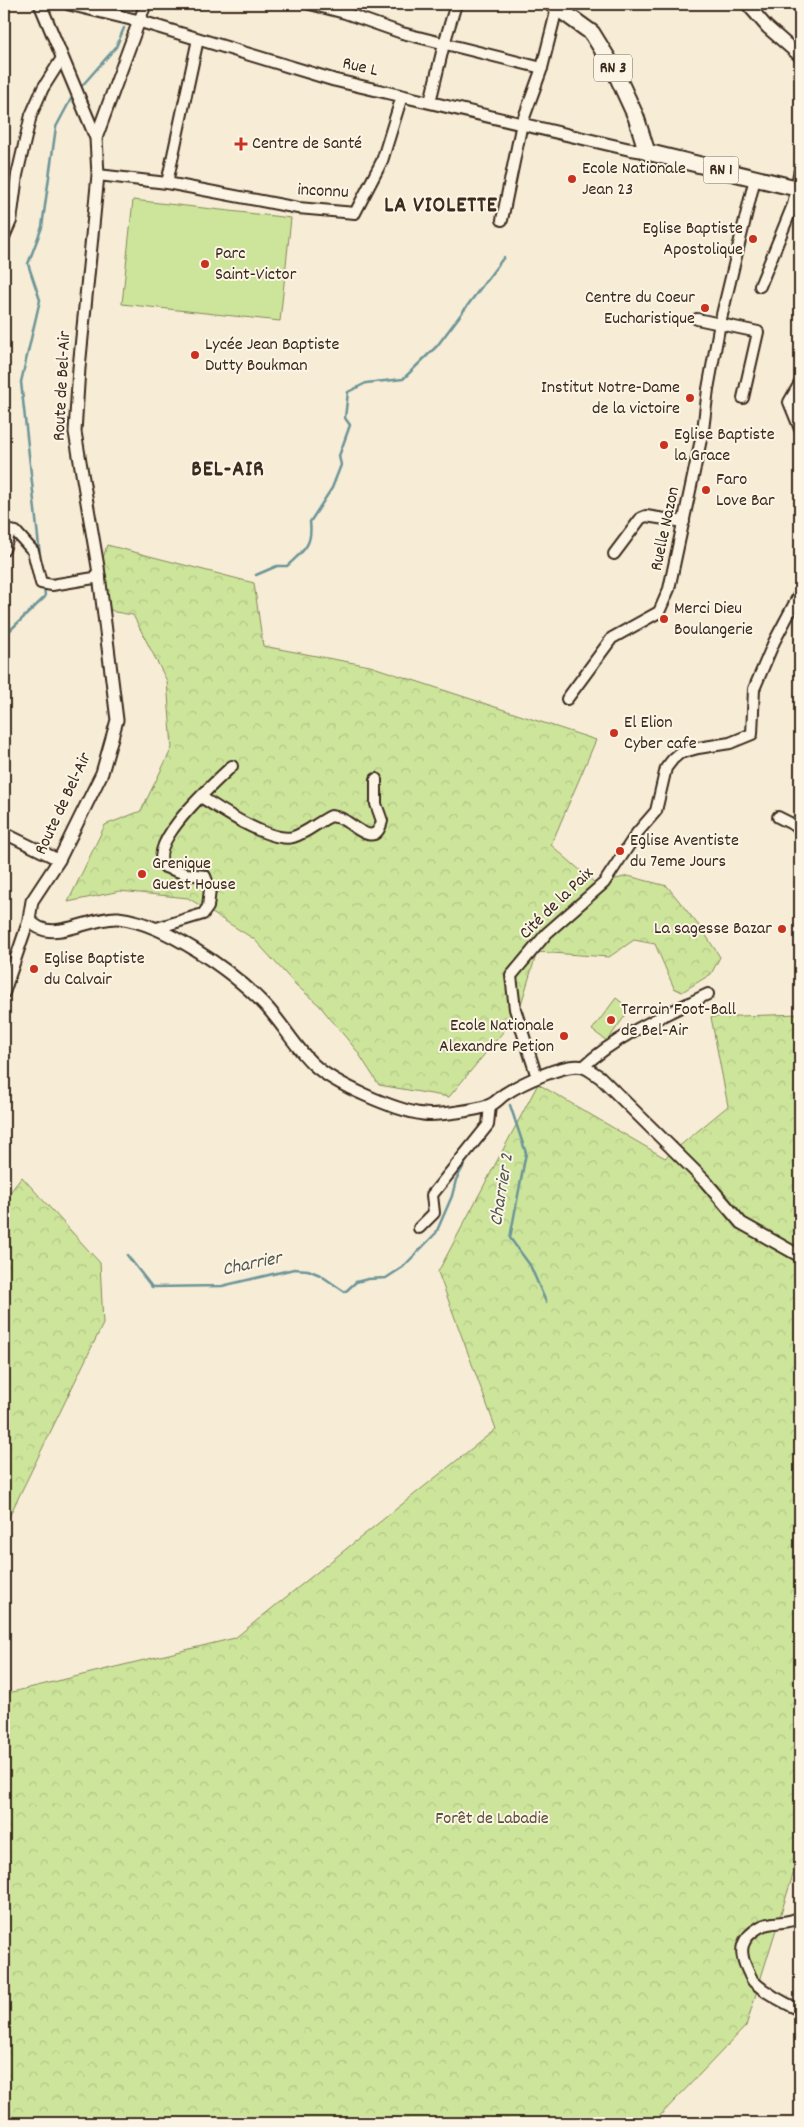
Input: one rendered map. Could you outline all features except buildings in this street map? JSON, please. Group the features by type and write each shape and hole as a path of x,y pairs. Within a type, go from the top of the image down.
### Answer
{"main road":[{"name":"RN 3","path":"555,5 592,33 613,67 636,117 647,152"},
{"name":"RN 1","path":"647,152 798,188"}],"street":[{"name":"Route de Bel-Air","path":"29,919 32,901 58,860 102,773 117,720 100,577 75,432 79,368 98,175 96,138 40,4"},
{"name":"Rue L","path":"69,4 139,21 334,80 647,152"},
{"path":"96,138 146,4"},
{"path":"310,4 345,12 402,33 542,68"},
{"path":"430,102 456,4"},
{"path":"747,4 767,27 800,56"},
{"path":"502,220 522,123 542,68 555,5"},
{"path":"167,183 198,39"},
{"path":"4,237 11,221 17,174 30,115 43,88 62,58"},
{"name":"inconnu","path":"98,175 167,183 298,208 355,213 382,161 402,96"},
{"path":"760,286 798,188 800,169"},
{"name":"Ruelle Nazon","path":"567,699 612,638 659,612 670,590 703,430 720,323 755,178"},
{"path":"697,319 758,332 743,398"},
{"path":"800,384 789,402 800,429"},
{"path":"614,554 640,518 646,516 684,522"},
{"path":"4,550 10,531 16,532 33,551 43,584 100,577"},
{"name":"Cité de la Paix","path":"537,1077 515,1010 510,976 547,933 604,883 637,833 656,811 666,768 673,759 680,753 730,743 752,734 754,689 774,642 800,593"},
{"path":"157,928 203,914 208,907 210,889 204,876 186,874 165,867 160,858 166,838 201,797 232,766"},
{"path":"201,797 256,829 280,836 295,836 331,816 341,818 362,833 370,835 377,832 382,821 376,804 376,779"},
{"path":"778,817 800,828"},
{"path":"4,834 58,860"},
{"path":"29,919 34,927 44,931 62,930 116,918 157,928 196,949 228,972 265,1005 314,1065 352,1089 409,1111 425,1115 443,1114 490,1105 506,1093 537,1077 583,1067 607,1048 648,1022 708,994"},
{"path":"4,993 29,919"},
{"path":"583,1067 600,1077 698,1174 742,1224 800,1256"},
{"path":"418,1228 434,1213 432,1195 488,1125 490,1105"},
{"path":"800,1917 786,1923 762,1925 743,1943 741,1956 752,1981 786,2004 800,2010"}],"green space":[{"path":"133,200 291,218 280,321 122,304"},
{"path":"107,545 254,583 263,646 370,666 596,740 551,845 596,884 628,876 667,886 703,931 720,957 711,974 682,992 674,988 655,944 634,940 609,957 537,952 518,1014 449,1097 379,1085 357,1051 319,1005 295,984 254,939 188,898 120,891 68,902 105,825 141,811 172,748 167,681 133,615 115,612 101,604 95,584"},
{"name":"Terrain Foot-Ball de Bel-Air","path":"616,998 630,1009 607,1041 592,1030"},
{"name":"Forêt de Labadie","path":"800,1014 800,1852 746,2026 653,2123 4,2123 4,1694 235,1638 496,1429 438,1272 538,1084 665,1158 728,1106 711,1017"},
{"path":"22,1177 100,1263 103,1324 4,1527 4,1200"}],"waterway":[{"path":"80,88 116,47 124,28"},
{"path":"41,565 21,382 40,300 28,264 42,227 56,127 72,97"},
{"path":"256,575 277,566 287,566 306,547 310,537 310,522 332,488 341,465 339,456 350,425 345,418 348,392 366,383 403,379 437,346 504,257"},
{"path":"4,636 45,597 44,585"},
{"name":"Charrier 2","path":"510,1105 526,1153 510,1238 530,1265 546,1302"},
{"name":"Charrier","path":"127,1255 152,1287 222,1286 294,1269 308,1270 320,1275 345,1292 356,1282 386,1278 403,1267 436,1233 452,1196 456,1180 469,1156"}],"place":[{"name":"Centre de Santé","path":"241,144"},
{"name":"Ecole Nationale Jean 23","path":"572,179"},
{"name":"Eglise Baptiste Apostolique","path":"753,239"},
{"name":"Parc Saint-Victor","path":"205,264"},
{"name":"Centre du Coeur Eucharistique","path":"705,308"},
{"name":"Lycée Jean Baptiste Dutty Boukman","path":"195,355"},
{"name":"Institut Notre-Dame de la victoire","path":"690,398"},
{"name":"Eglise Baptiste la Grace","path":"664,445"},
{"name":"Faro Love Bar","path":"706,490"},
{"name":"Merci Dieu Boulangerie","path":"664,619"},
{"name":"El Elion Cyber cafe","path":"614,733"},
{"name":"Eglise Aventiste du 7eme Jours","path":"620,851"},
{"name":"Grenique Guest House","path":"142,874"},
{"name":"La sagesse Bazar","path":"782,929"},
{"name":"Eglise Baptiste du Calvair","path":"34,969"},
{"name":"Terrain Foot-Ball de Bel-Air","path":"611,1020"},
{"name":"Ecole Nationale Alexandre Petion","path":"564,1036"}],"district":[{"name":"LA VIOLETTE","path":"441,206"},
{"name":"BEL-AIR","path":"228,470"}]}
